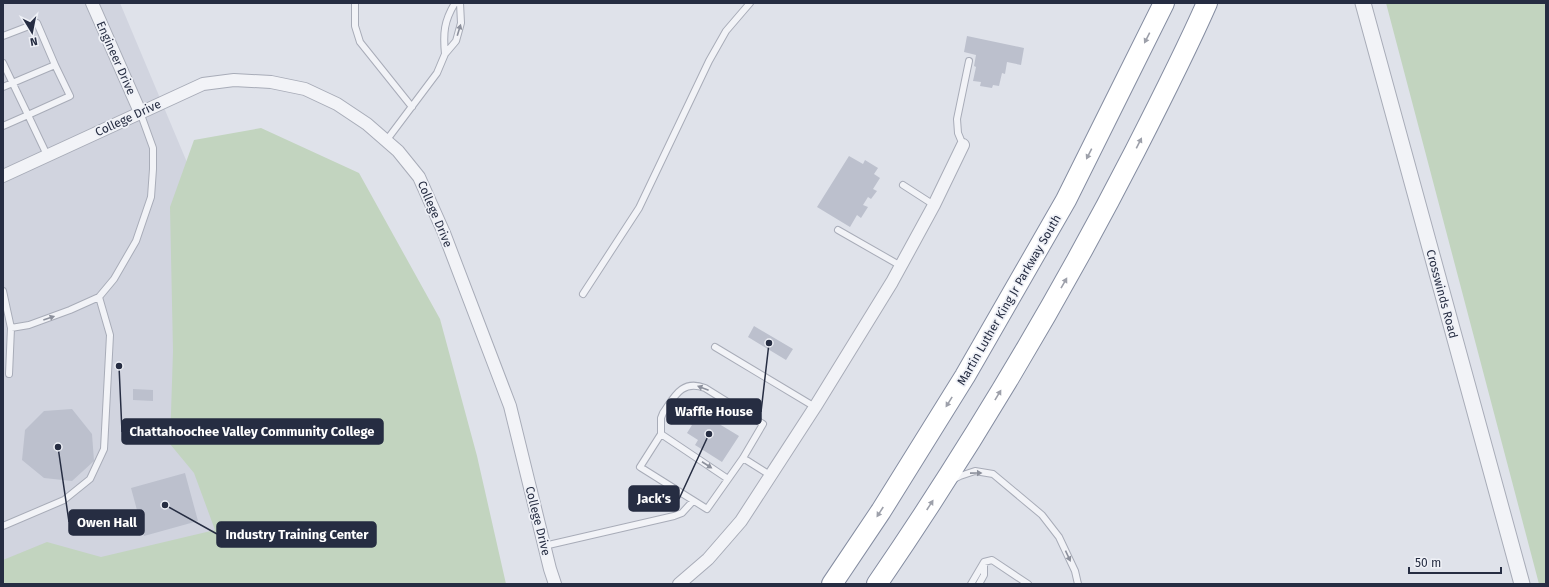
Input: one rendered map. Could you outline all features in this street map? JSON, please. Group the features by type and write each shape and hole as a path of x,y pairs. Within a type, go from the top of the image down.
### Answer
{"highway":[{"name":"Martin Luther King Jr Parkway South","path":"832,584 881,511 977,356 1066,200 1164,3"},
{"path":"877,584 941,488 1030,343 1098,223 1167,88 1207,3"}],"street":[{"name":"Engineer Drive","path":"92,3 140,112"},
{"name":"Crosswinds Road","path":"1363,3 1522,584"},
{"name":"College Drive","path":"3,176 203,84 234,80 271,82 305,89 337,104 366,124 398,151 419,176 444,233 510,406 544,546 555,584"},
{"path":"679,584 708,559 741,521 815,407 901,266 934,205 963,144"}],"lane":[{"path":"355,3 355,26 360,42 412,107"},
{"path":"445,54 444,36 447,16 455,3"},
{"path":"386,141 437,74 445,54 456,41 461,24 460,3"},
{"path":"583,294 639,208 709,61 726,31 750,3"},
{"path":"3,36 37,23 70,96 3,126"},
{"path":"963,144 957,127 957,119 969,60"},
{"path":"3,63 47,155"},
{"path":"3,87 55,65"},
{"path":"11,328 29,325 99,298 114,279 136,241 151,197 153,148 140,112"},
{"path":"903,185 934,205"},
{"path":"838,230 901,266"},
{"path":"3,291 11,328 9,374"},
{"path":"3,526 64,500 90,479 104,449 110,335 99,298"},
{"path":"715,347 815,407"},
{"path":"700,386 762,424 743,458 706,509 640,467 661,434 661,418 663,413 678,392 685,387 700,386"},
{"path":"661,434 728,479"},
{"path":"743,458 770,475"},
{"path":"941,488 960,476 975,471 993,474 1042,515 1059,536 1075,571 1078,584"},
{"path":"544,546 674,516 682,513 693,501"},
{"path":"971,584 984,562 992,560 1028,584"},
{"path":"979,584 984,574 984,562"}],"shaded area":[{"path":"3,3 120,3 202,198 270,534 3,584"}],"green space":[{"path":"1386,3 1546,3 1546,584 1539,584"},
{"path":"261,128 359,173 440,319 477,456 506,584 3,584 3,560 47,542 101,557 215,530 194,473 170,444 173,351 170,207 194,140"}],"building":[{"path":"967,36 1024,48 1021,65 1007,62 1005,74 1002,73 999,86 993,85 992,88 980,86 981,82 973,81 976,67 974,66 976,55 964,52"},
{"path":"849,156 863,164 865,160 878,168 874,174 880,178 873,189 877,191 871,199 868,197 863,205 868,207 861,218 857,215 850,227 817,207"},
{"path":"754,326 793,349 786,360 748,337"},
{"path":"133,389 153,390 153,401 133,400"},
{"path":"72,409 92,434 94,461 72,481 44,478 22,460 25,430 44,411"},
{"path":"691,410 704,419 706,416 739,436 722,462 695,445 698,440 687,433 692,425 684,420"},
{"path":"185,473 198,521 144,536 131,488"}],"place":[{"name":"Waffle House","path":"769,343"},
{"name":"Chattahoochee Valley Community College","path":"119,366"},
{"name":"Jack's","path":"709,434"},
{"name":"Owen Hall","path":"58,447"},
{"name":"Industry Training Center","path":"165,505"}]}
